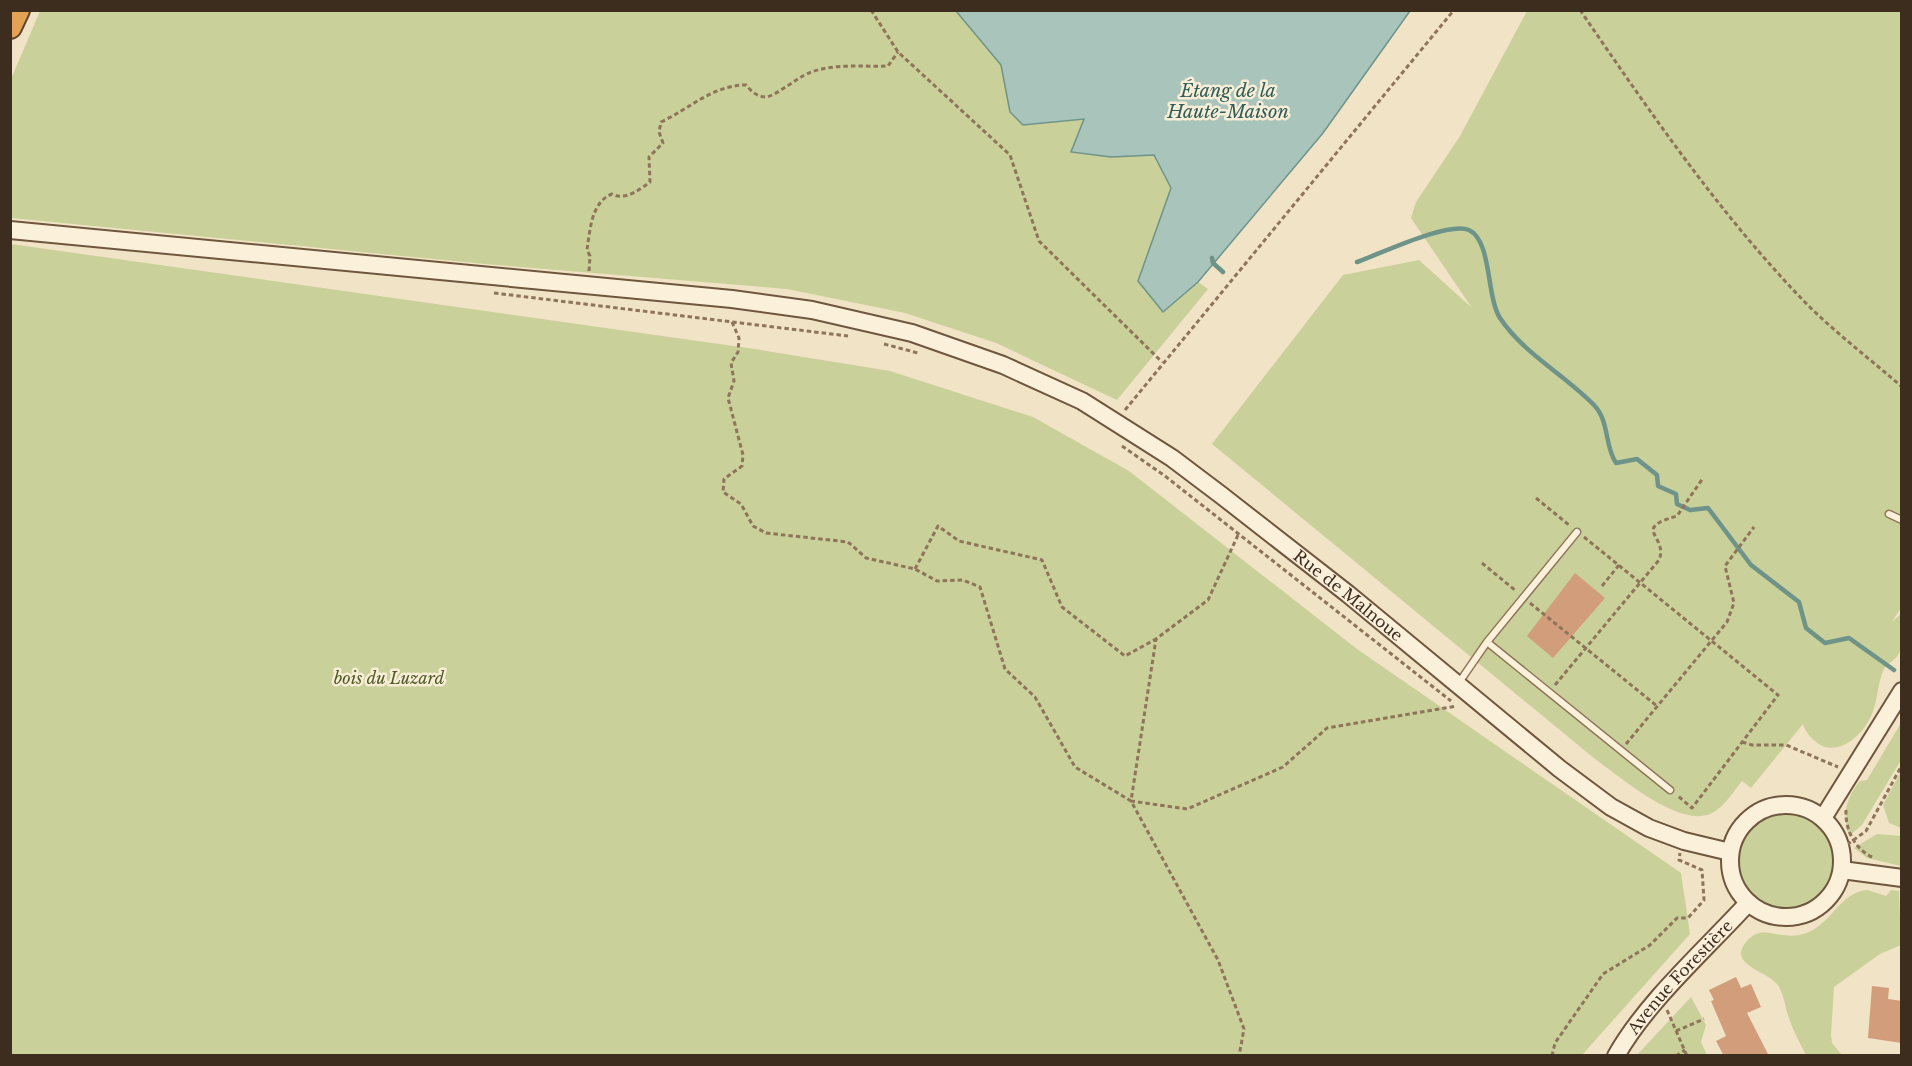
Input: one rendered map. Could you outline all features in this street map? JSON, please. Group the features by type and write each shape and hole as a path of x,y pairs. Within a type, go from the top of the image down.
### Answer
{"highway":[{"path":"10,27 18,10"}],"main road":[{"name":"Rue de Malnoue","path":"10,230 732,299 812,310 869,322 958,347 1044,383 1116,421 1172,458 1231,502 1611,807 1649,828 1684,841 1730,852"},
{"path":"1823,818 1902,691"},
{"path":"1792,804 1809,809 1823,818 1848,844 1837,886 1827,900 1813,911 1797,916 1780,917 1763,913 1748,903 1732,879 1730,852 1735,835 1745,821 1759,811 1775,805 1792,804"},
{"path":"1842,870 1902,878"},
{"name":"Avenue Forestière","path":"1616,1056 1626,1037 1657,1001 1748,903"}],"lane":[{"path":"1889,514 1902,520"},
{"path":"1457,685 1487,642 1577,532"},
{"path":"1487,642 1670,790"}],"path":[{"path":"871,10 898,52 1010,155 1039,241 1162,362"},
{"path":"1116,421 1162,362 1454,10"},
{"path":"1580,10 1707,189 1800,297 1902,387"},
{"path":"580,285 590,268 590,256 587,250 593,216 606,196 612,194 620,198 626,197 650,182 649,157 663,142 659,132 661,122 680,113 686,106 730,85 746,85 752,93 765,98 773,96 784,86 811,72 846,66 888,66 898,52"},
{"path":"484,292 855,336"},
{"path":"732,322 739,338 738,352 731,363 734,381 728,398 743,455 742,466 724,479 723,492 741,504 753,526 766,533 848,542 866,558 915,569 937,581 963,580 980,587 1005,669 1035,697 1075,767 1131,801 1187,809 1283,767 1327,728 1457,706"},
{"path":"877,342 920,354"},
{"path":"1120,445 1464,711"},
{"path":"1549,692 1661,557 1653,532 1654,525 1659,520 1677,516 1703,478"},
{"path":"1536,498 1778,695 1692,808 1670,790"},
{"path":"915,569 938,526 959,541 1041,560 1062,607 1125,656 1156,639 1208,600 1238,535"},
{"path":"1621,750 1712,641 1732,612 1734,603 1725,566 1754,527"},
{"path":"1482,563 1657,706"},
{"path":"1602,586 1618,565"},
{"path":"1156,639 1131,801 1218,960 1244,1029 1239,1056"},
{"path":"1742,742 1752,745 1786,745 1838,766 1841,771"},
{"path":"1848,844 1866,831 1902,765"},
{"path":"1840,790 1850,797 1846,819 1848,844"},
{"path":"1848,844 1867,855 1884,860"},
{"path":"1552,1056 1555,1043 1603,974 1650,945 1677,918 1688,918 1704,900 1702,870 1679,860 1681,850 1672,847"},
{"path":"1671,1018 1687,1056"},
{"path":"1676,1031 1704,1019"},
{"path":"1676,1056 1685,1050"}],"green space":[{"path":"40,11 956,11 1001,65 1010,112 1085,119 1071,152 1111,157 1154,155 1171,188 1138,281 1163,312 1198,282 1208,289 1117,400 996,343 905,313 787,289 485,264 11,218 11,79"},
{"path":"1527,11 1901,11 1902,606 1892,622 1901,614 1900,651 1884,668 1871,716 1862,731 1849,742 1833,748 1825,747 1811,738 1803,724 1751,788 1742,781 1723,804 1710,814 1697,816 1666,807 1619,777 1212,444 1343,275 1419,260 1472,308 1411,218 1416,202 1460,136"},
{"name":"bois du Luzard","path":"11,244 755,349 890,371 1033,417 1129,471 1357,649 1681,873 1690,934 1582,1055 11,1055"},
{"path":"1901,723 1901,760 1862,825 1849,836 1846,813 1851,794 1860,781 1867,780"},
{"path":"1901,771 1901,828 1889,823 1883,805"},
{"path":"1784,814 1803,818 1819,828 1829,844 1833,863 1829,882 1819,898 1803,908 1784,912 1765,908 1749,898 1739,882 1735,863 1739,844 1749,828 1765,818"},
{"path":"1877,834 1901,836 1901,866 1867,858 1854,848"},
{"path":"1867,890 1886,896 1891,890 1899,891 1901,945 1880,954 1834,987 1831,1035 1832,1043 1842,1055 1806,1055 1792,1028 1783,996 1777,984 1743,960 1741,955 1743,946 1756,934 1793,936 1809,932 1850,896"},
{"path":"1691,997 1706,1025 1701,1042 1707,1055 1637,1055"}],"water":[{"name":"Étang de la Haute-Maison","path":"956,11 1410,11 1323,133 1198,282 1163,312 1138,281 1171,188 1154,155 1111,157 1071,152 1084,119 1023,125 1010,112 1001,65"}],"building":[{"path":"1575,573 1605,598 1553,658 1527,636"},
{"path":"1736,977 1741,988 1751,984 1761,1007 1747,1013 1769,1056 1724,1056 1716,1041 1726,1036 1711,1001 1714,1000 1709,990"},
{"path":"1872,986 1889,988 1888,999 1902,1001 1902,1043 1868,1038"}],"waterway":[{"path":"1357,262 1430,234 1459,228 1469,230 1482,245 1492,297 1500,318 1520,342 1594,405 1605,426 1612,456 1616,463 1637,459 1657,475 1658,486 1676,494 1677,504 1690,510 1708,508 1751,565 1799,602 1806,628 1825,643 1849,638 1894,670"},
{"path":"1212,258 1213,263 1223,272"}]}
